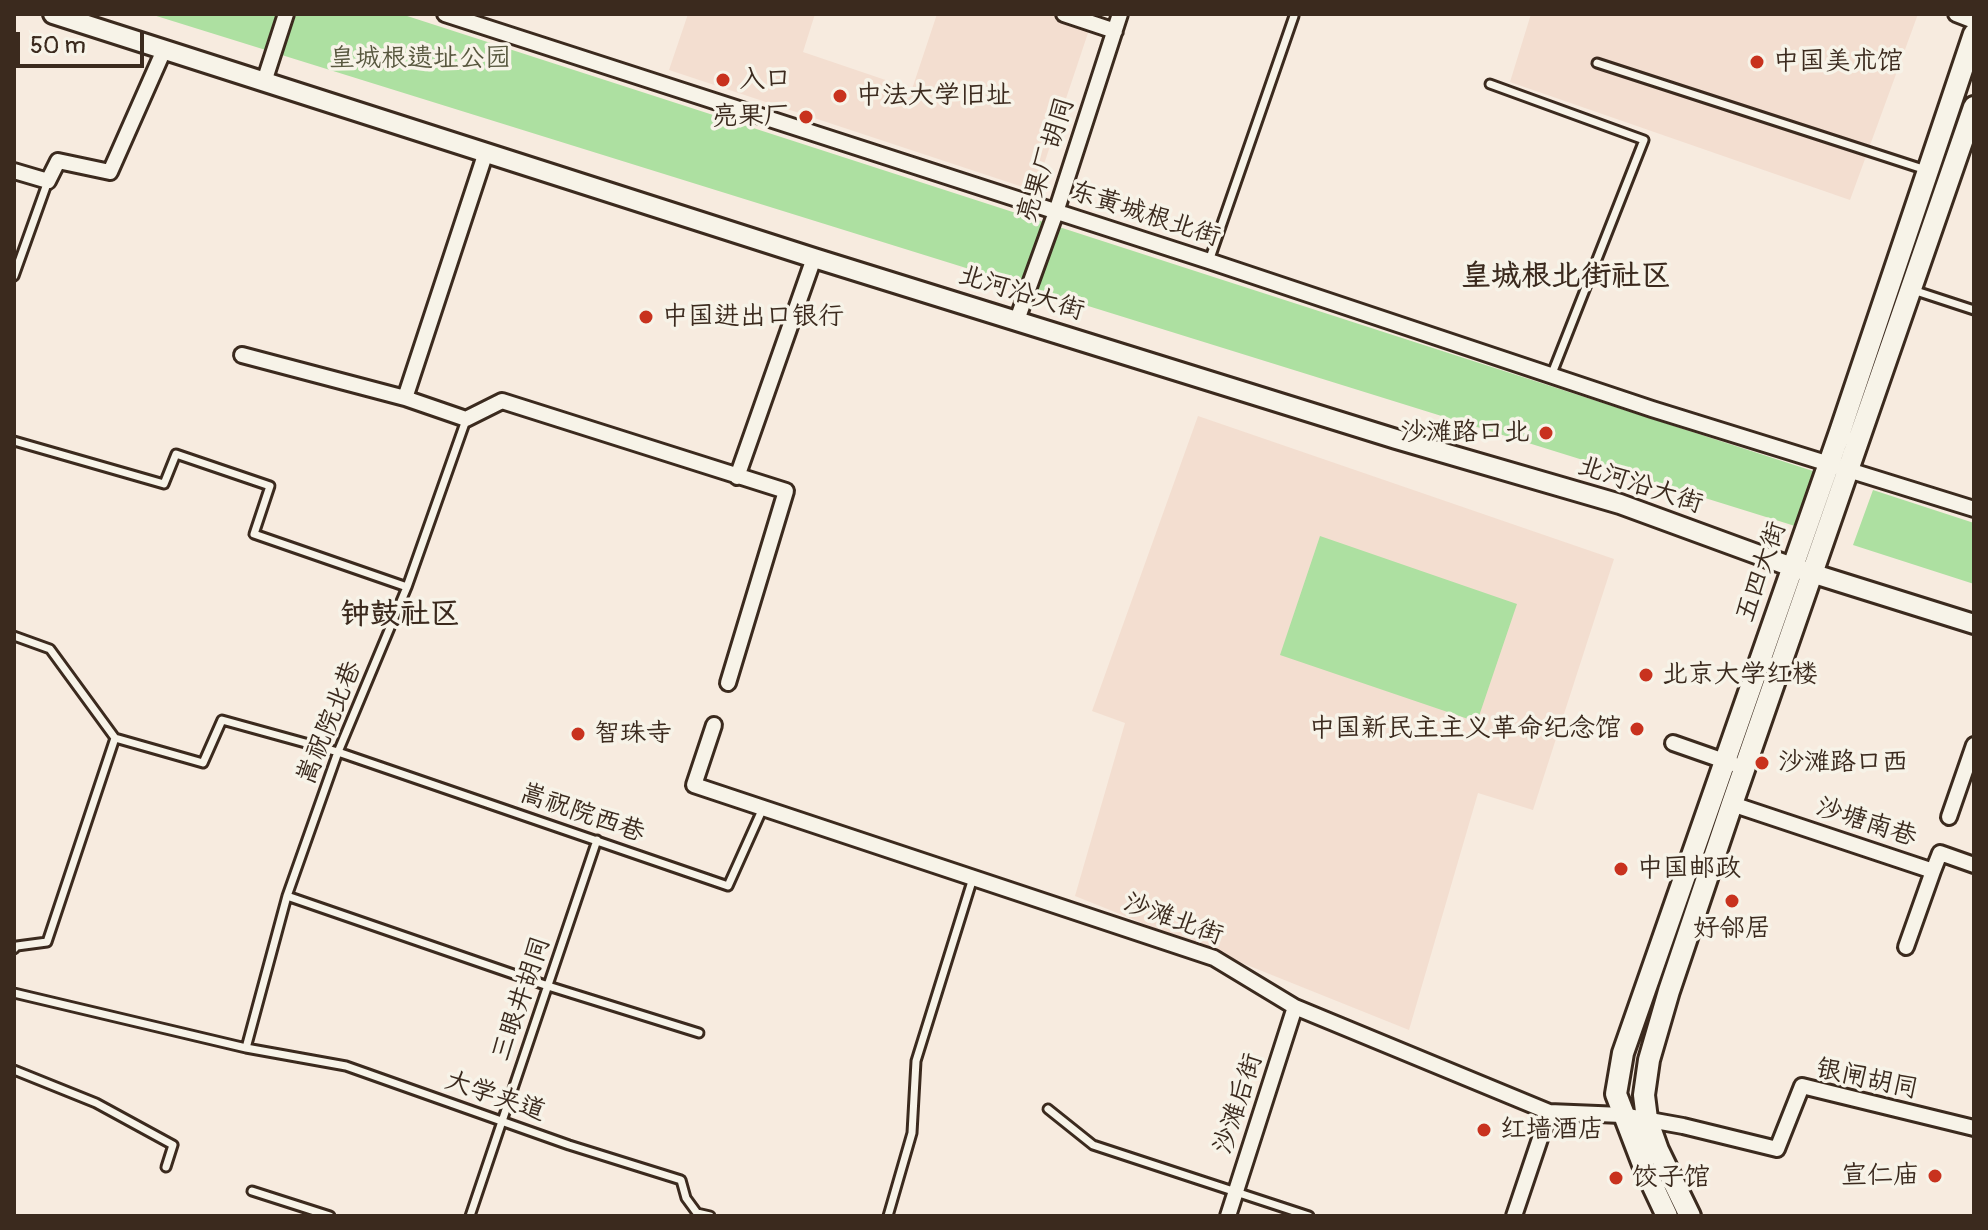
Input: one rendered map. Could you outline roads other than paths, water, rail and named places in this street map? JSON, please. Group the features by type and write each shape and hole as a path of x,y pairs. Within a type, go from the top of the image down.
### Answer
{"main road":[{"name":"北河沿大街","path":"53,14 814,258 1396,439 1620,504 1792,567 1974,624"},
{"name":"五四大街","path":"1690,1216 1658,1150 1647,1119 1644,1095 1649,1060 1669,991 1839,496 1839,465 1928,171 1974,34"},
{"name":"五四大街","path":"1667,1216 1622,1115 1616,1094 1623,1053 1792,567 1839,465 1911,289 1974,107"}],"street":[{"path":"264,82 286,14"},
{"name":"东黄城根北街","path":"445,14 1209,261 1551,376 1974,509"},
{"path":"1064,14 1115,31"},
{"name":"亮果厂胡同","path":"1017,320 1056,212 1120,14"},
{"path":"1956,14 1974,21"},
{"path":"14,171 48,181 58,161 110,172 164,50"},
{"path":"405,398 486,152"},
{"path":"737,477 814,258"},
{"path":"242,355 405,398 466,419 502,401 786,491 728,683"},
{"name":"沙滩北街","path":"714,725 694,785 1214,958 1295,1007 1549,1112 1647,1119"},
{"path":"1673,743 1745,768"},
{"path":"1949,817 1974,745"},
{"name":"沙塘南巷","path":"1732,804 1933,871 1940,853 1974,865"},
{"path":"1906,947 1933,871"},
{"name":"沙滩后街","path":"1228,1216 1295,1007"},
{"name":"银闸胡同","path":"1647,1119 1777,1149 1802,1086 1974,1128"},
{"path":"1514,1216 1549,1112"}],"lane":[{"path":"1209,261 1294,16"},
{"path":"1597,63 1928,171"},
{"path":"1490,84 1644,140 1551,376"},
{"path":"14,276 48,181"},
{"path":"1911,289 1974,310"},
{"name":"嵩祝院北巷","path":"246,1048 287,896 338,752 407,587 466,419"},
{"path":"14,441 164,484 176,454 270,486 254,534 407,587"},
{"path":"14,636 50,649 115,738 47,942 15,947"},
{"name":"嵩祝院西巷","path":"115,738 203,763 222,720 338,752 728,886 764,806"},
{"name":"三眼井胡同","path":"470,1216 597,840"},
{"path":"888,1216 912,1133 916,1061 973,877"},
{"path":"287,896 548,986 699,1033"},
{"name":"大学夹道","path":"14,993 246,1048 346,1066 681,1180 686,1198 697,1213 710,1216"},
{"path":"14,1070 96,1103 173,1145 166,1167"},
{"path":"1048,1109 1093,1145 1309,1216"},
{"path":"252,1191 330,1216"}],"place":[{"name":"中国美术馆","path":"1757,62"},
{"name":"入口","path":"723,80"},
{"name":"中法大学旧址","path":"840,96"},
{"name":"亮果厂","path":"806,117"},
{"name":"中国进出口银行","path":"646,317"},
{"name":"沙滩路口北","path":"1546,433"},
{"name":"北京大学红楼","path":"1646,675"},
{"name":"中国新民主主义革命纪念馆","path":"1637,729"},
{"name":"智珠寺","path":"578,734"},
{"name":"沙滩路口西","path":"1762,763"},
{"name":"中国邮政","path":"1621,869"},
{"name":"好邻居","path":"1732,901"},
{"name":"红墙酒店","path":"1484,1130"},
{"name":"宣仁庙","path":"1935,1176"},
{"name":"饺子馆","path":"1616,1178"}],"district":[{"name":"皇城根北街社区","path":"1566,277"},
{"name":"钟鼓社区","path":"400,615"}],"park label":[{"name":"皇城根遗址公园","path":"420,59"}]}
